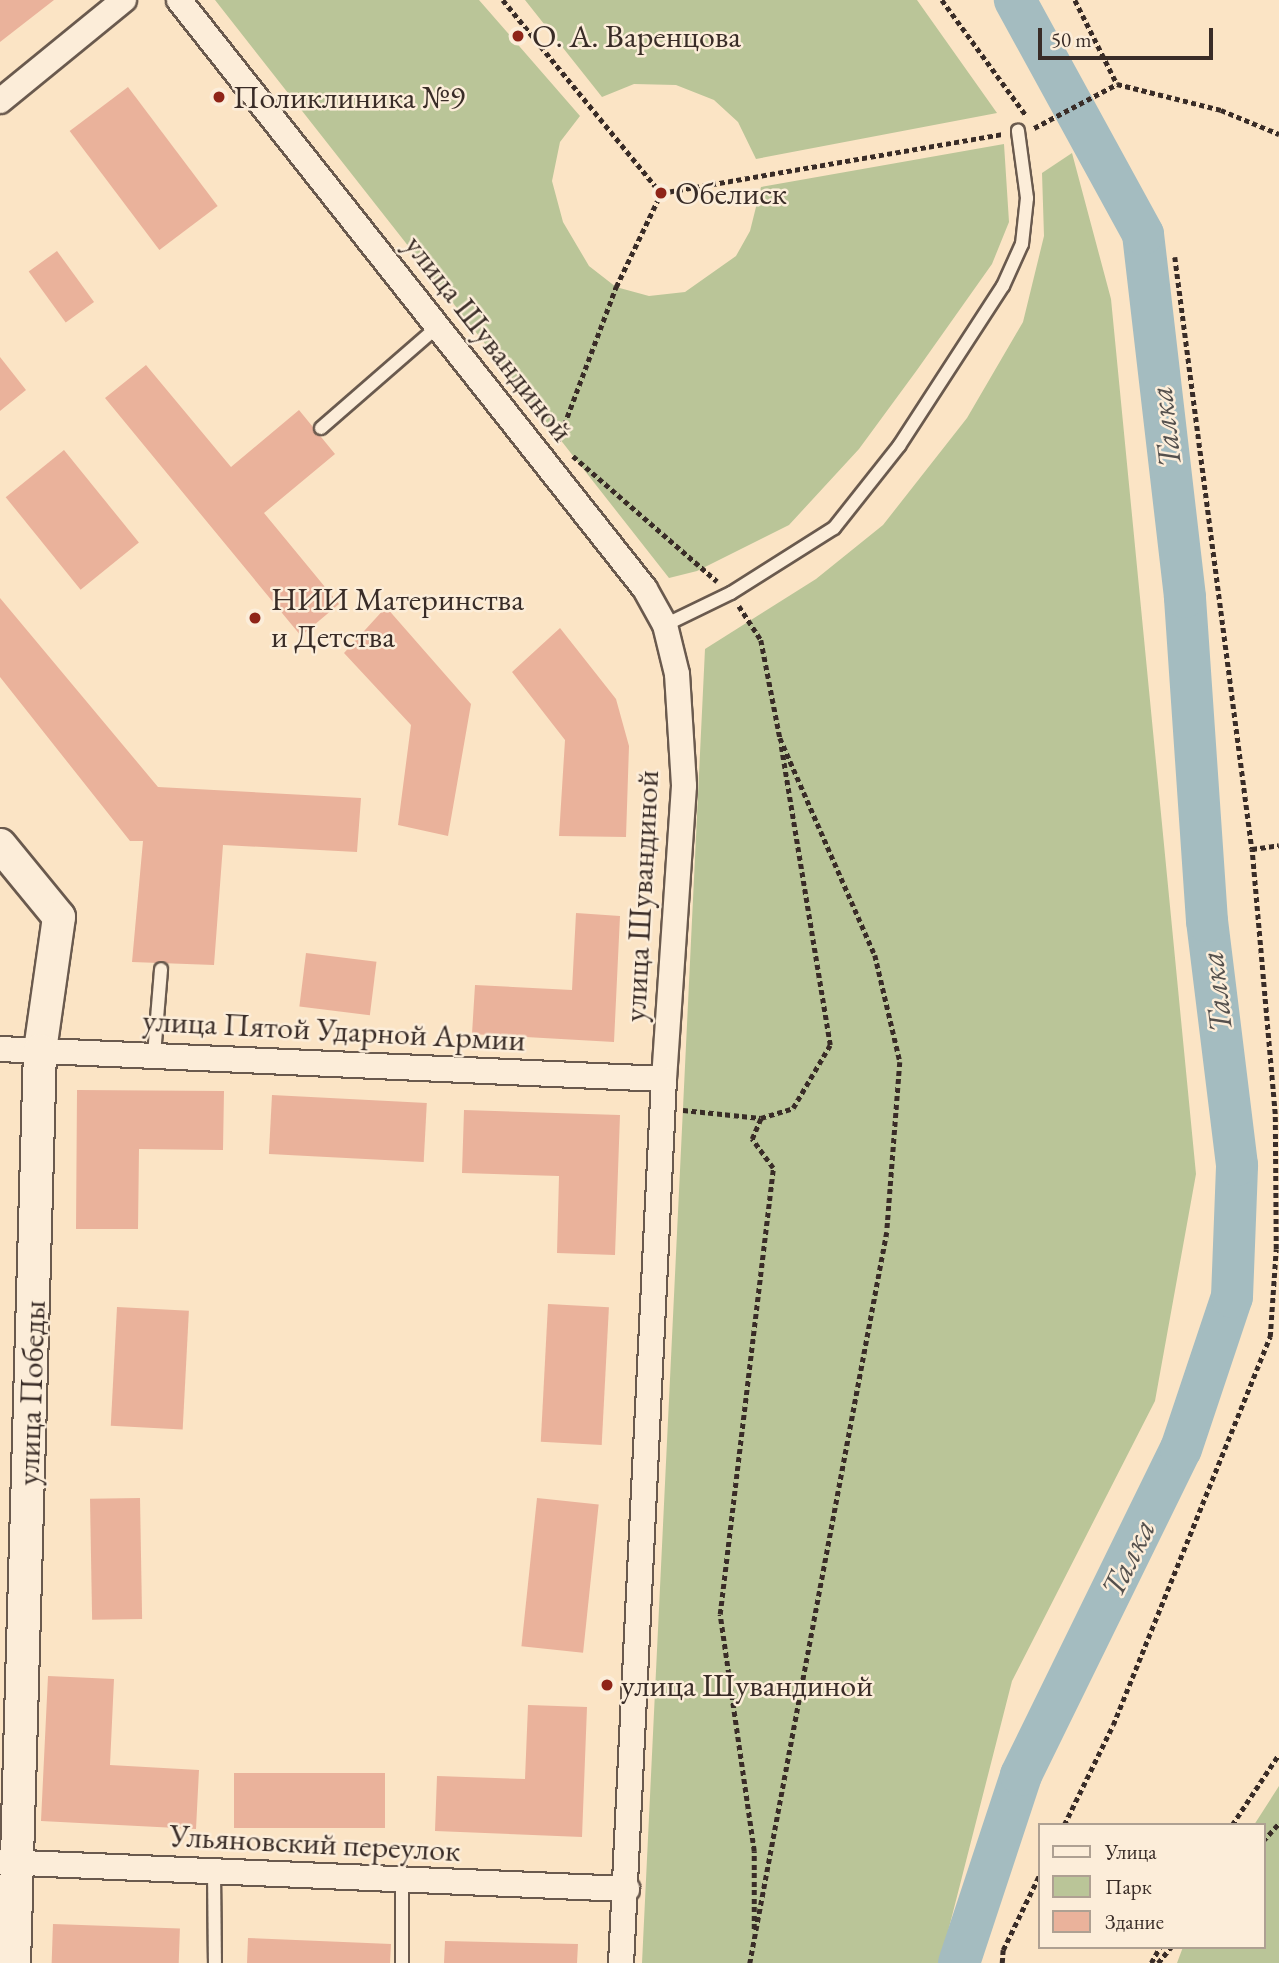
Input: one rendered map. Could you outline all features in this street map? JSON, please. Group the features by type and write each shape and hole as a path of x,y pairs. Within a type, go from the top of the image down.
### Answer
{"street":[{"path":"0,101 124,0"},
{"name":"улица Шувандиной","path":"179,0 645,589 665,625 677,674 684,786 664,1079 627,1889 621,1963"},
{"name":"улица Победы","path":"0,845 59,917 40,1050 9,1862 14,1963"},
{"name":"улица Пятой Ударной Армии","path":"0,1049 664,1079"},
{"name":"Ульяновский переулок","path":"9,1862 627,1889"}],"lane":[{"path":"665,625 730,593 834,528 899,446 1003,286 1022,244 1027,198 1018,131"},
{"path":"321,428 437,327"},
{"path":"154,1055 161,969"},
{"path":"214,1872 215,1963"},
{"path":"402,1881 402,1963"}],"path":[{"path":"503,0 661,193"},
{"path":"942,0 1021,103 1032,129"},
{"path":"1075,0 1117,84"},
{"path":"661,193 1032,129 1117,84 1221,110 1279,134"},
{"path":"661,193 616,287 557,443 730,593 761,640 831,1045 793,1108 761,1118 663,1108"},
{"path":"1065,1823 1113,1726 1270,1337 1276,1249 1275,1114 1252,849 1175,257"},
{"path":"750,1963 887,1232 900,1062 875,955 779,738"},
{"path":"1252,849 1279,845"},
{"path":"754,1941 754,1851 720,1614 773,1168 752,1139 761,1118"},
{"path":"1233,1823 1279,1754"},
{"path":"1265,1839 1279,1823"},
{"path":"1002,1963 1003,1950 1038,1878"},
{"path":"1158,1963 1169,1949"}],"green space":[{"path":"215,0 479,0 580,116 560,142 552,181 563,222 589,266 616,287 649,296 685,292 736,256 750,231 761,187 1004,144 1009,222 992,264 917,370 859,449 789,525 697,571 669,578"},
{"path":"525,0 917,0 997,113 756,159 738,122 714,100 676,85 634,84 602,97"},
{"path":"1072,153 1111,299 1196,1174 1155,1401 1012,1681 940,1963 642,1963 705,649 816,579 883,525 967,418 1023,322 1044,236 1042,173"},
{"path":"1279,1786 1279,1963 1177,1963 1182,1949 1265,1949 1265,1823 1255,1823"}],"building":[{"path":"0,0 54,0 0,42"},
{"path":"128,87 218,206 159,250 70,131"},
{"path":"57,251 94,302 66,323 29,272"},
{"path":"0,357 26,390 0,411"},
{"path":"146,365 231,467 299,410 335,454 264,513 339,604 301,636 105,398"},
{"path":"64,450 139,542 81,590 6,497"},
{"path":"0,598 158,787 361,798 357,852 223,845 214,965 132,962 143,841 130,841 0,677"},
{"path":"386,607 471,704 448,836 398,825 411,725 344,653"},
{"path":"560,628 616,699 629,746 626,837 559,836 565,740 512,672"},
{"path":"576,913 620,916 614,1042 472,1034 475,985 572,990"},
{"path":"306,953 376,962 370,1015 299,1007"},
{"path":"77,1090 224,1091 223,1150 139,1149 138,1229 76,1229"},
{"path":"272,1095 427,1103 424,1162 269,1154"},
{"path":"464,1110 620,1115 615,1255 557,1253 559,1176 462,1173"},
{"path":"548,1304 609,1307 602,1445 541,1442"},
{"path":"117,1307 189,1311 183,1430 111,1426"},
{"path":"140,1498 142,1619 92,1620 90,1499"},
{"path":"537,1498 599,1504 583,1653 521,1646"},
{"path":"48,1676 114,1679 110,1765 199,1770 196,1829 41,1821"},
{"path":"528,1705 587,1707 582,1837 435,1831 437,1776 525,1779"},
{"path":"234,1773 385,1773 385,1828 234,1828"},
{"path":"53,1924 180,1928 179,1963 52,1963"},
{"path":"248,1938 391,1944 390,1963 247,1963"},
{"path":"445,1941 578,1944 577,1963 444,1963"}],"waterway":[{"name":"Талка","path":"959,1963 1021,1775 1181,1449 1232,1297 1237,1165 1207,921 1185,597 1143,234 1015,0"}],"place":[{"name":"О. А. Варенцова","path":"518,36"},
{"name":"Поликлиника №9","path":"219,97"},
{"name":"Обелиск","path":"661,193"},
{"name":"НИИ Материнства и Детства","path":"255,618"},
{"name":"улица Шувандиной","path":"607,1685"}]}
